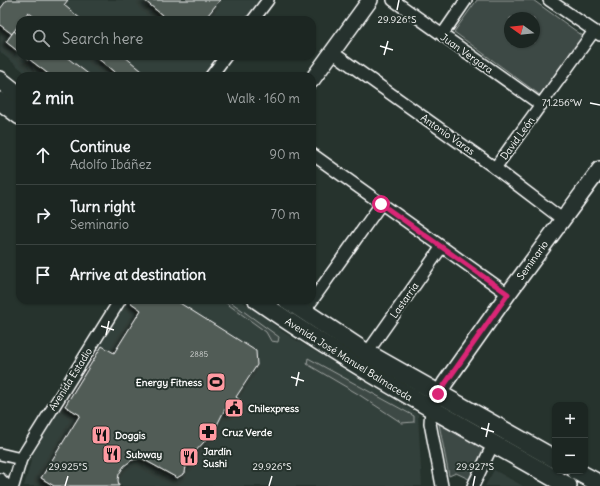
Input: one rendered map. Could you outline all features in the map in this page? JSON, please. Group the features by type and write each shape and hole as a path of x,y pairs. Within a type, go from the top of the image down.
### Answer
{"main road":[{"path":"0,80 16,93"},
{"path":"0,101 16,113"},
{"name":"Avenida José Manuel Balmaceda","path":"263,304 296,327 435,401 552,458"},
{"name":"Avenida José Manuel Balmaceda","path":"293,304 367,353 493,444 568,486"},
{"path":"582,474 600,484"}],"street":[{"path":"256,16 268,0"},
{"path":"316,74 370,0"},
{"name":"Juan Vergara","path":"393,0 541,105"},
{"path":"442,35 466,0"},
{"path":"549,0 597,33"},
{"name":"David León","path":"495,168 541,105 597,33"},
{"name":"Antonio Varas","path":"332,52 495,168 562,219"},
{"path":"214,72 223,60"},
{"path":"316,159 508,294"},
{"name":"Seminario","path":"435,401 508,294 600,169"},
{"path":"316,295 381,204"},
{"name":"Lastarria","path":"367,353 441,248"},
{"name":"Avenida Estadio","path":"13,486 21,458 117,304"},
{"path":"304,312 310,304"},
{"path":"435,401 430,423 442,486"},
{"path":"473,486 493,444"},
{"path":"0,454 21,458"},
{"path":"0,479 7,486"}],"shaded area":[{"path":"1,0 265,0 252,16 16,16 16,60 218,60 208,72 24,72 0,52"},
{"path":"477,0 533,0 583,36 540,95 454,32"},
{"path":"121,304 246,304 283,332 418,414 422,486 24,486 33,454"},
{"path":"228,304 234,304 279,337 278,342 271,341 266,332"},
{"path":"308,358 414,416 414,422 402,423 358,394 307,364"},
{"path":"439,424 486,448 471,480 456,473 449,476"},
{"path":"494,470 523,486 485,486"}],"building":[{"path":"7,0 68,0 64,5 77,16 33,16 28,12 26,16 16,16 16,28 12,34 0,25 0,9"},
{"path":"144,0 220,0 207,16 163,16"},
{"path":"14,31 16,33 16,50 6,42"},
{"path":"30,60 70,60 86,72 46,72"},
{"path":"100,60 129,60 143,72 114,72"},
{"path":"133,304 181,304 256,351 257,365 236,397 240,400 232,413 225,409 214,431 193,454 197,457 192,464 186,466 185,473 177,478 141,458 132,460 124,466 119,474 119,486 54,486 41,478 80,415 65,406 102,346 114,353 141,310"}],"place":[{"name":"Energy Fitness","path":"216,382"},
{"name":"Chilexpress","path":"234,408"},
{"name":"Cruz Verde","path":"208,432"},
{"name":"Doggis","path":"101,435"},
{"name":"Subway","path":"112,454"},
{"name":"Jardín Sushi","path":"189,457"}],"route":[{"path":"381,204 441,248 508,294 438,394"}]}
